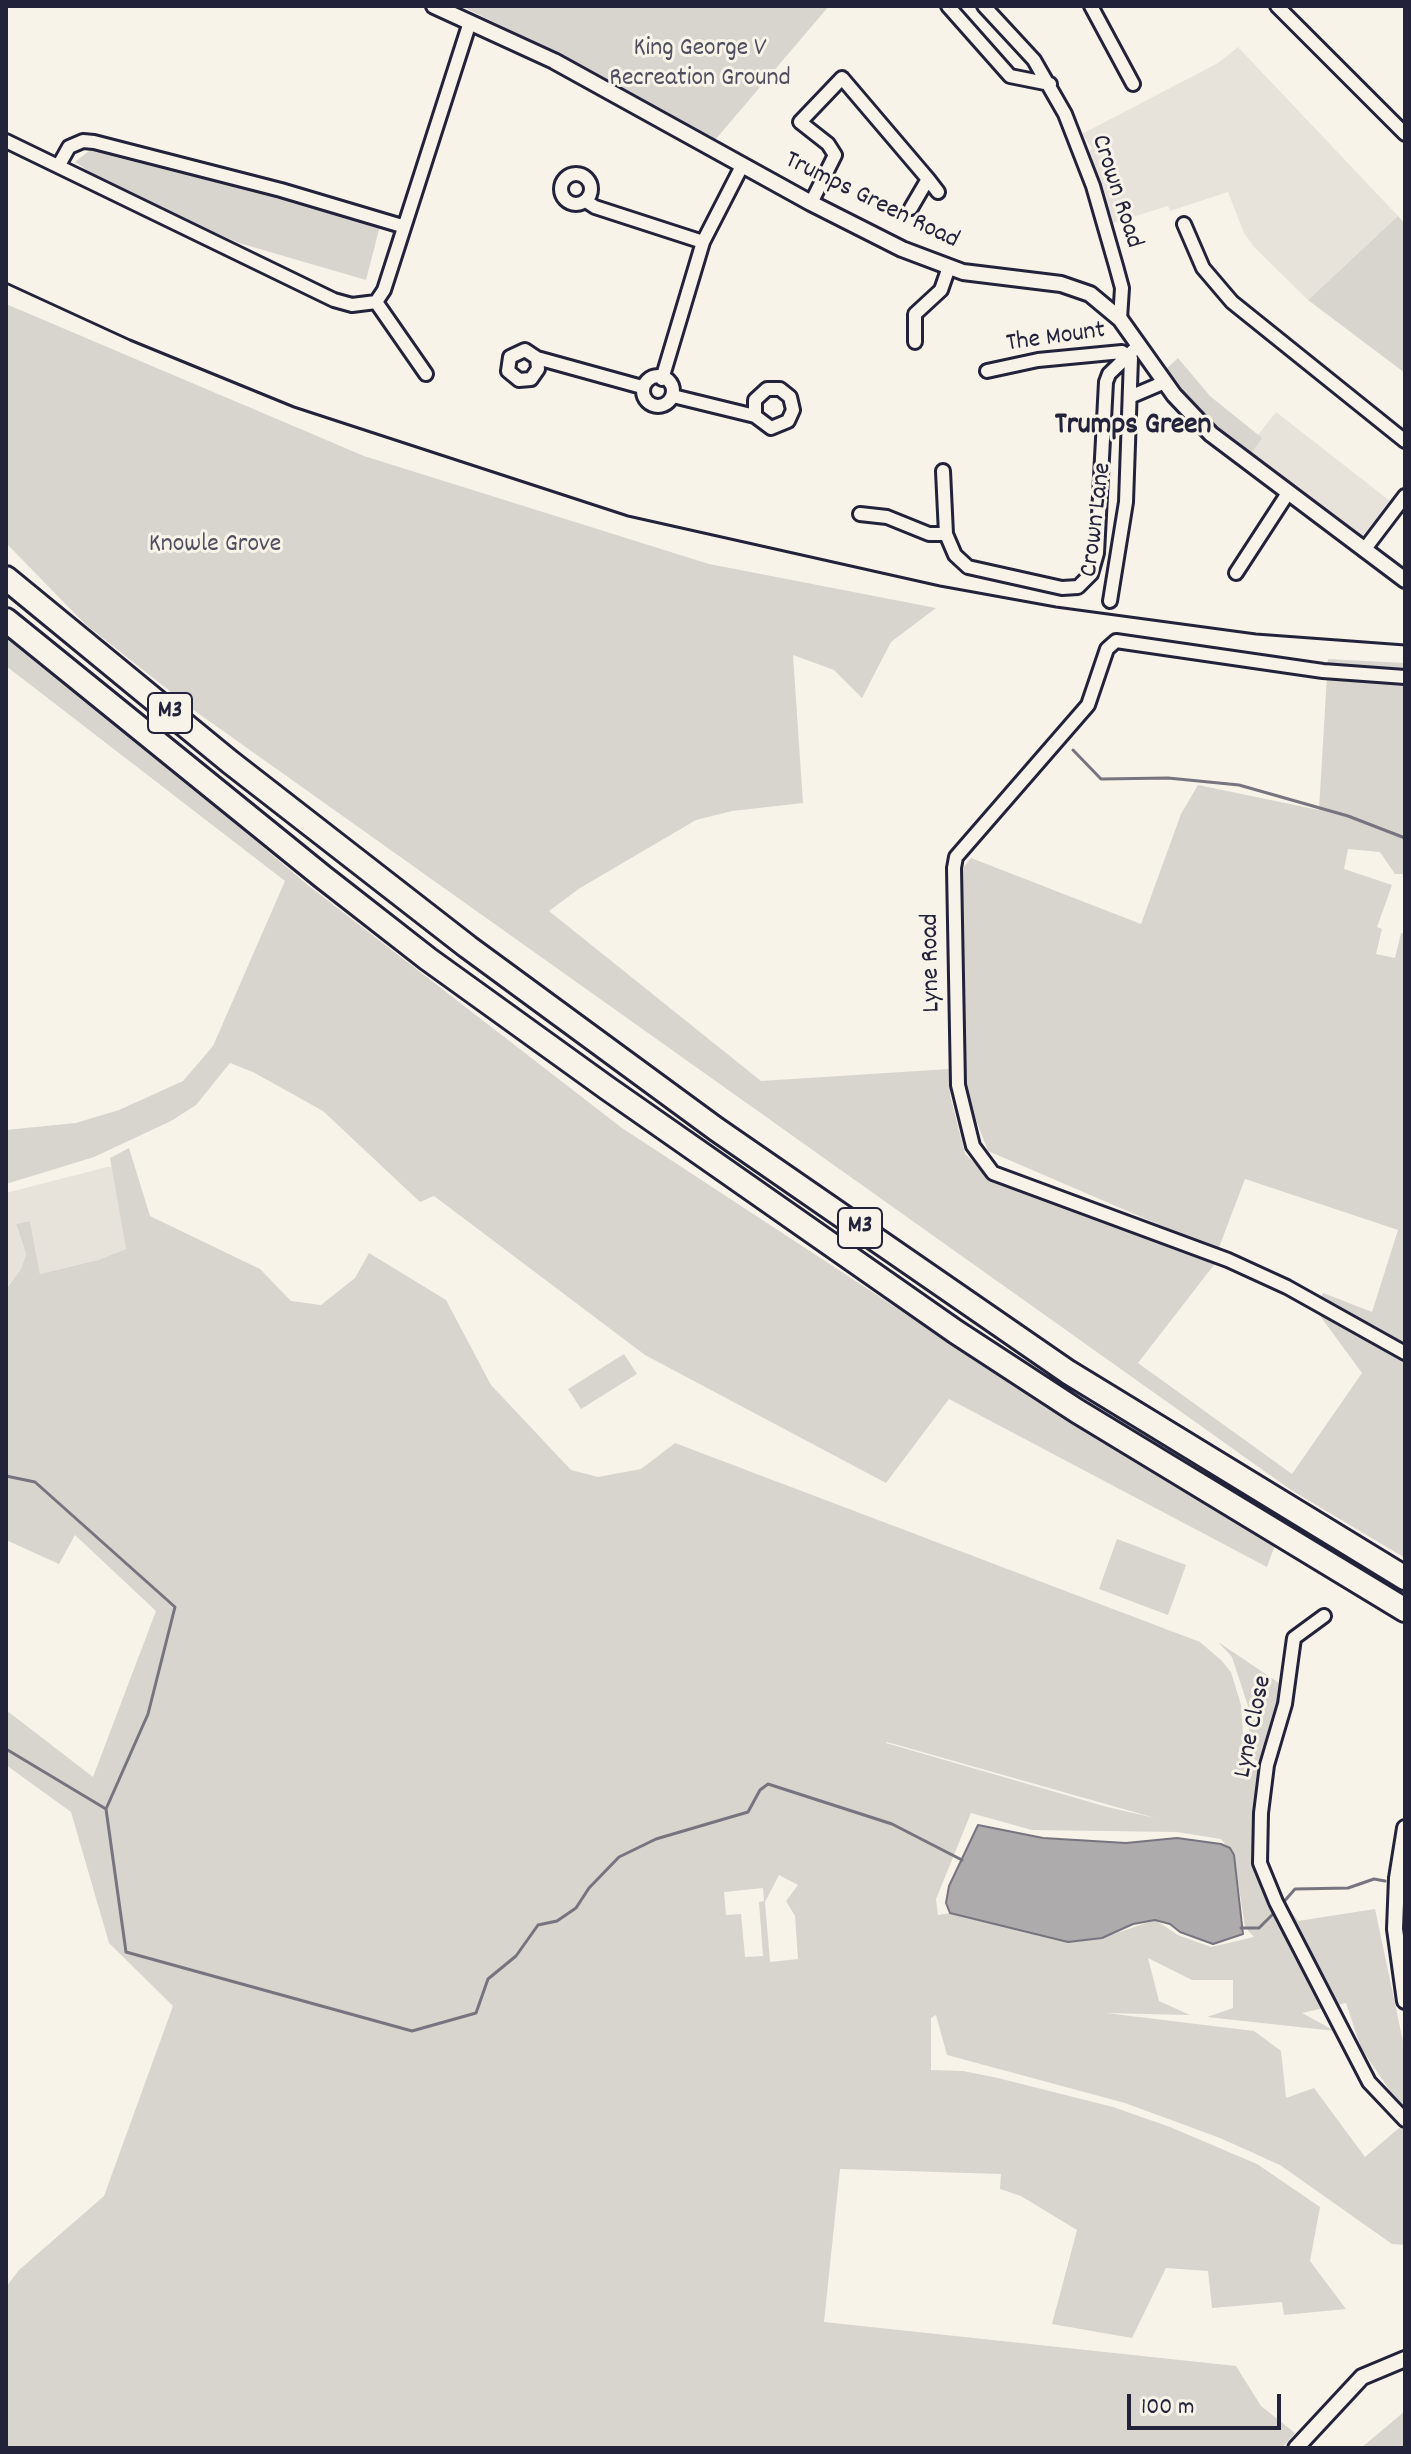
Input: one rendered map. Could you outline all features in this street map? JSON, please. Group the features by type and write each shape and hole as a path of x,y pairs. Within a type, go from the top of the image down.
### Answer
{"highway":[{"name":"M3","path":"6,578 230,762 468,947 716,1129 1068,1372 1405,1578"},
{"name":"M3","path":"6,620 346,896 607,1088 1010,1367 1257,1523 1405,1610"}],"street":[{"name":"Trumps Green Road","path":"434,6 554,61 742,166 902,249 979,276 1061,284 1090,294 1120,319 1134,350 1211,434 1405,580"},
{"path":"948,6 1010,76 1050,84"},
{"name":"Crown Road","path":"985,6 1034,60 1050,84 1093,186 1122,288 1120,319"},
{"path":"1091,6 1133,84"},
{"path":"1277,6 1405,134"},
{"path":"6,141 334,300 352,305 376,302 384,290 402,226 470,22"},
{"path":"811,203 835,155 828,144 797,126 838,73 938,192"},
{"path":"59,165 69,147 83,141 94,142 253,182 402,226"},
{"path":"662,379 703,242 742,166"},
{"path":"911,208 928,179"},
{"path":"586,201 595,207 703,242"},
{"path":"1184,224 1203,268 1232,302 1405,441"},
{"path":"915,342 915,314 941,290 949,267"},
{"path":"376,302 426,374"},
{"path":"943,471 946,534 955,555 968,567 1062,588 1084,583 1091,574 1097,553 1106,382 1109,374 1134,350"},
{"name":"The Mount","path":"987,371 1038,360 1134,350"},
{"name":"Crown Lane","path":"1110,601 1124,533 1134,350"},
{"path":"537,358 642,387 651,403 664,404 673,396"},
{"path":"642,387 650,379 662,379 671,385 673,396"},
{"path":"1132,396 1165,382"},
{"path":"673,396 744,416 755,416"},
{"path":"1236,573 1288,493"},
{"path":"1364,550 1405,496"},
{"path":"860,514 887,517 929,534 946,534"},
{"name":"Lyne Road","path":"1405,677 1323,671 1123,640 1111,643 1088,705 956,857 954,898 958,1085 973,1146 993,1173 1228,1260 1299,1293 1405,1353"},
{"name":"Lyne Close","path":"1324,1616 1294,1638 1285,1704 1267,1765 1261,1813 1260,1863 1279,1907 1369,2082 1405,2120"},
{"path":"1405,1828 1395,1929 1405,2001"},
{"path":"1296,2448 1362,2377 1405,2359"}],"shaded area":[{"path":"1238,47 1398,216 1308,300 1254,247 1244,233 1228,192 1170,211 1168,206 1110,224 1087,154 1092,148 1082,134 1218,63"},
{"path":"1276,412 1390,501 1361,538 1246,450"},
{"path":"112,1167 126,1249 98,1260 40,1274 30,1221 16,1225 26,1254 21,1269 6,1288 6,1193"},
{"path":"978,1825 1043,1838 1126,1843 1177,1838 1221,1844 1230,1848 1234,1855 1243,1934 1213,1944 1155,1920 1133,1924 1102,1938 1068,1942 950,1913 946,1903 949,1886"}],"green space":[{"name":"King George V Recreation Ground","path":"461,6 829,6 715,140 559,54"},
{"path":"90,150 143,156 381,222 366,280 239,243 107,184 75,162"},
{"path":"1398,216 1405,224 1405,373 1308,300"},
{"name":"Knowle Grove","path":"6,304 364,456 709,564 936,608 891,642 862,698 834,670 793,655 803,803 732,811 696,820 580,888 549,911 761,1081 949,1069 950,1095 965,1154 995,1182 1217,1261 1138,1363 1292,1474 1362,1373 1315,1309 1323,1293 1372,1312 1398,1230 1245,1179 1218,1250 988,1151 966,1094 962,869 971,858 1141,924 1181,814 1198,785 1319,810 1328,659 1405,663 1405,874 1395,874 1380,852 1348,849 1344,869 1392,885 1377,927 1382,929 1376,954 1395,958 1401,933 1405,934 1405,1558 1291,1490 195,711 85,624 6,543"},
{"path":"1178,358 1210,396 1262,438 1252,452 1241,453 1187,403 1166,369"},
{"path":"6,630 309,886 622,1128 906,1314 1275,1545 1267,1567 949,1399 886,1483 645,1355 434,1196 420,1202 323,1111 253,1072 230,1063 196,1105 171,1121 94,1157 6,1184 6,1130 76,1123 119,1110 183,1081 213,1046 285,881 6,666"},
{"path":"129,1148 150,1216 260,1269 291,1301 321,1305 355,1278 369,1253 446,1300 491,1385 571,1470 598,1477 641,1469 675,1443 1200,1642 1221,1660 1231,1672 1241,1705 1244,1748 1239,1757 1259,1767 1255,1859 1298,1921 1375,1909 1405,2051 1405,2113 1361,2048 1346,2003 1302,2013 1335,2031 1207,2017 1233,2008 1233,1980 1192,1980 1148,1958 1159,2001 1190,2015 1106,2013 1254,2031 1281,2051 1286,2098 1314,2088 1365,2157 1399,2128 1405,2127 1405,2245 1392,2244 1280,2165 1220,2138 1125,2103 947,2055 936,2015 931,2018 931,2070 963,2071 998,2078 1113,2107 1170,2127 1257,2164 1320,2207 1310,2261 1346,2309 1284,2315 1282,2302 1212,2308 1208,2271 1166,2268 1132,2338 1052,2324 1077,2230 1021,2196 1000,2189 1001,2174 840,2169 824,2322 1236,2366 1261,2406 1295,2433 1282,2448 6,2448 6,2287 19,2270 104,2196 173,2006 109,1943 71,1812 6,1765 6,1710 93,1777 156,1611 75,1535 59,1564 6,1540 6,1289 21,1269 26,1254 16,1224 30,1221 40,1274 98,1260 126,1249 110,1158","holes":["886,1743 1155,1818 1107,1807","971,1813 1032,1830 1177,1832 1221,1839 1234,1855 1245,1927 1254,1937 1211,1947 1178,1935 1155,1920 1102,1938 1068,1942 950,1913 938,1915 936,1899","779,1875 798,1885 786,1901 795,1916 798,1959 770,1962 765,1902","763,1888 764,1901 759,1902 763,1956 745,1957 741,1914 726,1915 724,1892"]},
{"path":"624,1354 637,1374 581,1409 568,1389"},
{"path":"1117,1539 1186,1565 1168,1615 1099,1589"},
{"path":"1218,1642 1285,1687 1262,1763 1248,1756 1250,1712 1232,1657"},
{"path":"1405,2411 1405,2448 1361,2448"}],"waterway":[{"path":"1073,750 1101,779 1168,778 1239,785 1348,816 1405,838"},
{"path":"6,1476 35,1482 175,1607 148,1714 106,1809 126,1952 412,2031 476,2013 488,1979 516,1956 538,1925 557,1921 576,1908 589,1888 619,1857 656,1839 748,1812 760,1790 768,1784 892,1824 962,1860"},
{"path":"6,1749 106,1809"},
{"path":"1281,1905 1295,1889 1348,1888 1374,1879 1385,1881"},
{"path":"1241,1928 1259,1928 1276,1911"}],"railway":[{"path":"6,283 130,340 294,407 628,516 940,586 1056,607 1256,634 1405,645"}],"district":[{"name":"Trumps Green","path":"1133,428"}]}
